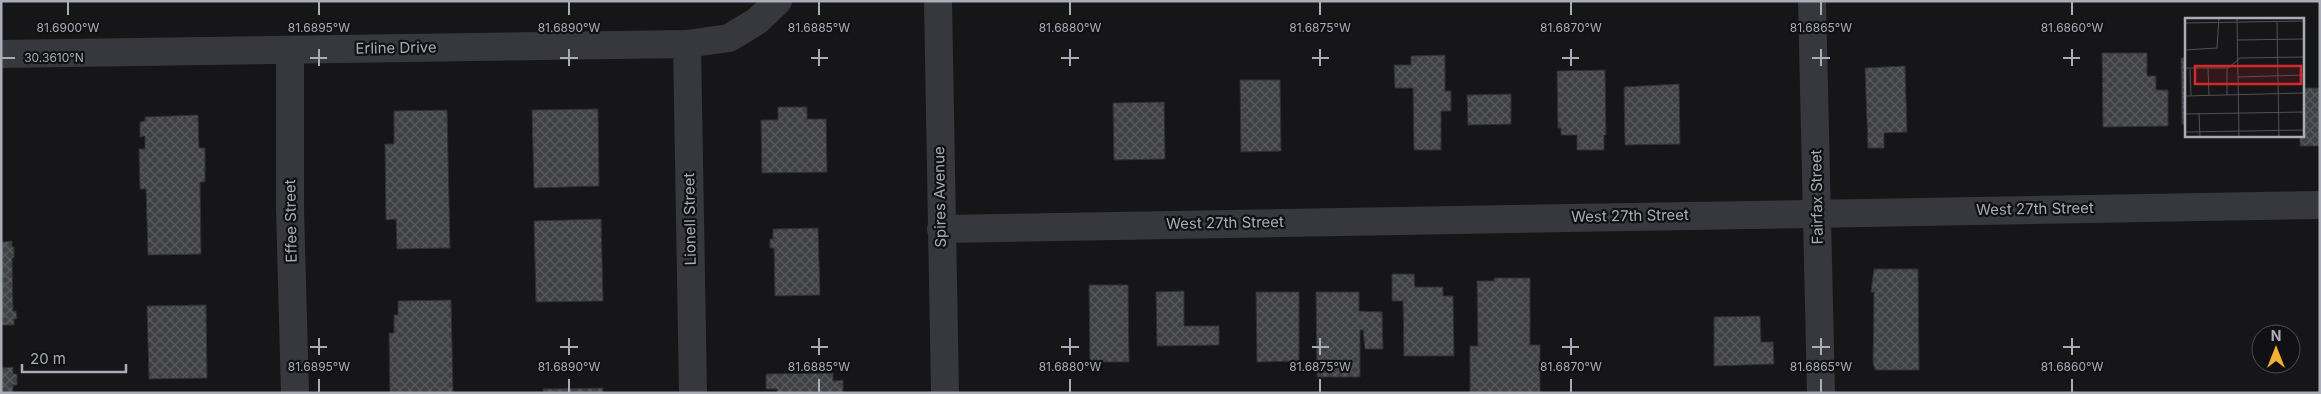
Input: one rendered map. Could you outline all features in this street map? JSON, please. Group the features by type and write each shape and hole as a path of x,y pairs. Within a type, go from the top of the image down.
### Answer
{"street":[{"name":"Erline Drive","path":"1,54 687,44 729,38 757,21 778,1"},
{"name":"Spires Avenue","path":"938,1 945,393"},
{"name":"Fairfax Street","path":"1812,1 1821,393"},
{"name":"Lionell Street","path":"687,44 693,393"},
{"name":"Effee Street","path":"290,50 290,209 295,393"},
{"name":"West 27th Street","path":"941,229 1818,212 2320,205"}],"building":[{"path":"2102,53 2147,53 2147,76 2156,76 2156,90 2168,90 2168,126 2103,127"},
{"path":"1445,55 1445,91 1451,91 1451,111 1441,111 1441,150 1414,150 1413,88 1395,88 1394,65 1411,65 1411,56"},
{"path":"2181,58 2185,58 2185,124 2182,124"},
{"path":"1905,66 1907,132 1884,133 1884,148 1868,148 1865,68"},
{"path":"1605,70 1606,135 1604,135 1604,150 1577,150 1577,135 1561,135 1561,128 1558,128 1557,71"},
{"path":"1240,80 1280,80 1281,151 1241,152"},
{"path":"1679,84 1680,144 1625,145 1624,87"},
{"path":"2304,88 2320,88 2320,146 2300,146 2300,136 2304,136"},
{"path":"1511,94 1511,124 1468,125 1467,95"},
{"path":"1164,102 1165,159 1114,160 1113,103"},
{"path":"778,107 807,107 807,119 826,119 827,172 762,173 761,120 778,120"},
{"path":"598,109 599,186 534,188 532,110"},
{"path":"447,110 450,248 397,249 396,219 386,220 385,144 394,144 394,111"},
{"path":"198,115 199,148 205,148 205,182 200,182 201,254 148,255 146,189 140,189 139,149 145,149 145,136 140,137 140,122 145,121 145,117"},
{"path":"601,219 603,301 536,302 534,221"},
{"path":"818,228 820,295 775,296 774,248 770,248 770,239 773,239 773,229"},
{"path":"12,241 12,247 14,247 14,258 12,258 13,311 16,311 17,319 14,319 14,325 1,325 1,242"},
{"path":"1874,269 1918,269 1919,370 1875,370 1873,363 1874,292 1871,292"},
{"path":"1392,274 1414,274 1415,287 1443,287 1443,296 1453,296 1454,356 1404,356 1403,301 1392,301"},
{"path":"1494,278 1530,278 1530,345 1540,345 1540,393 1470,393 1470,346 1478,346 1477,281 1494,281"},
{"path":"1089,285 1128,285 1129,362 1090,362"},
{"path":"1184,291 1184,326 1219,326 1219,345 1157,346 1156,292"},
{"path":"1256,292 1299,292 1299,361 1257,362"},
{"path":"1316,292 1359,292 1359,311 1382,312 1383,349 1365,349 1363,330 1360,330 1360,377 1317,377"},
{"path":"451,300 453,393 390,393 389,333 394,333 394,315 398,315 398,301"},
{"path":"206,305 207,378 149,379 147,306"},
{"path":"1760,316 1761,342 1773,342 1774,364 1714,366 1714,317"},
{"path":"13,367 13,374 17,374 17,385 13,385 13,393 1,393 1,368"},
{"path":"833,373 833,381 843,380 843,393 777,393 777,389 766,389 766,374"},
{"path":"603,388 603,393 543,393 543,389"}]}
